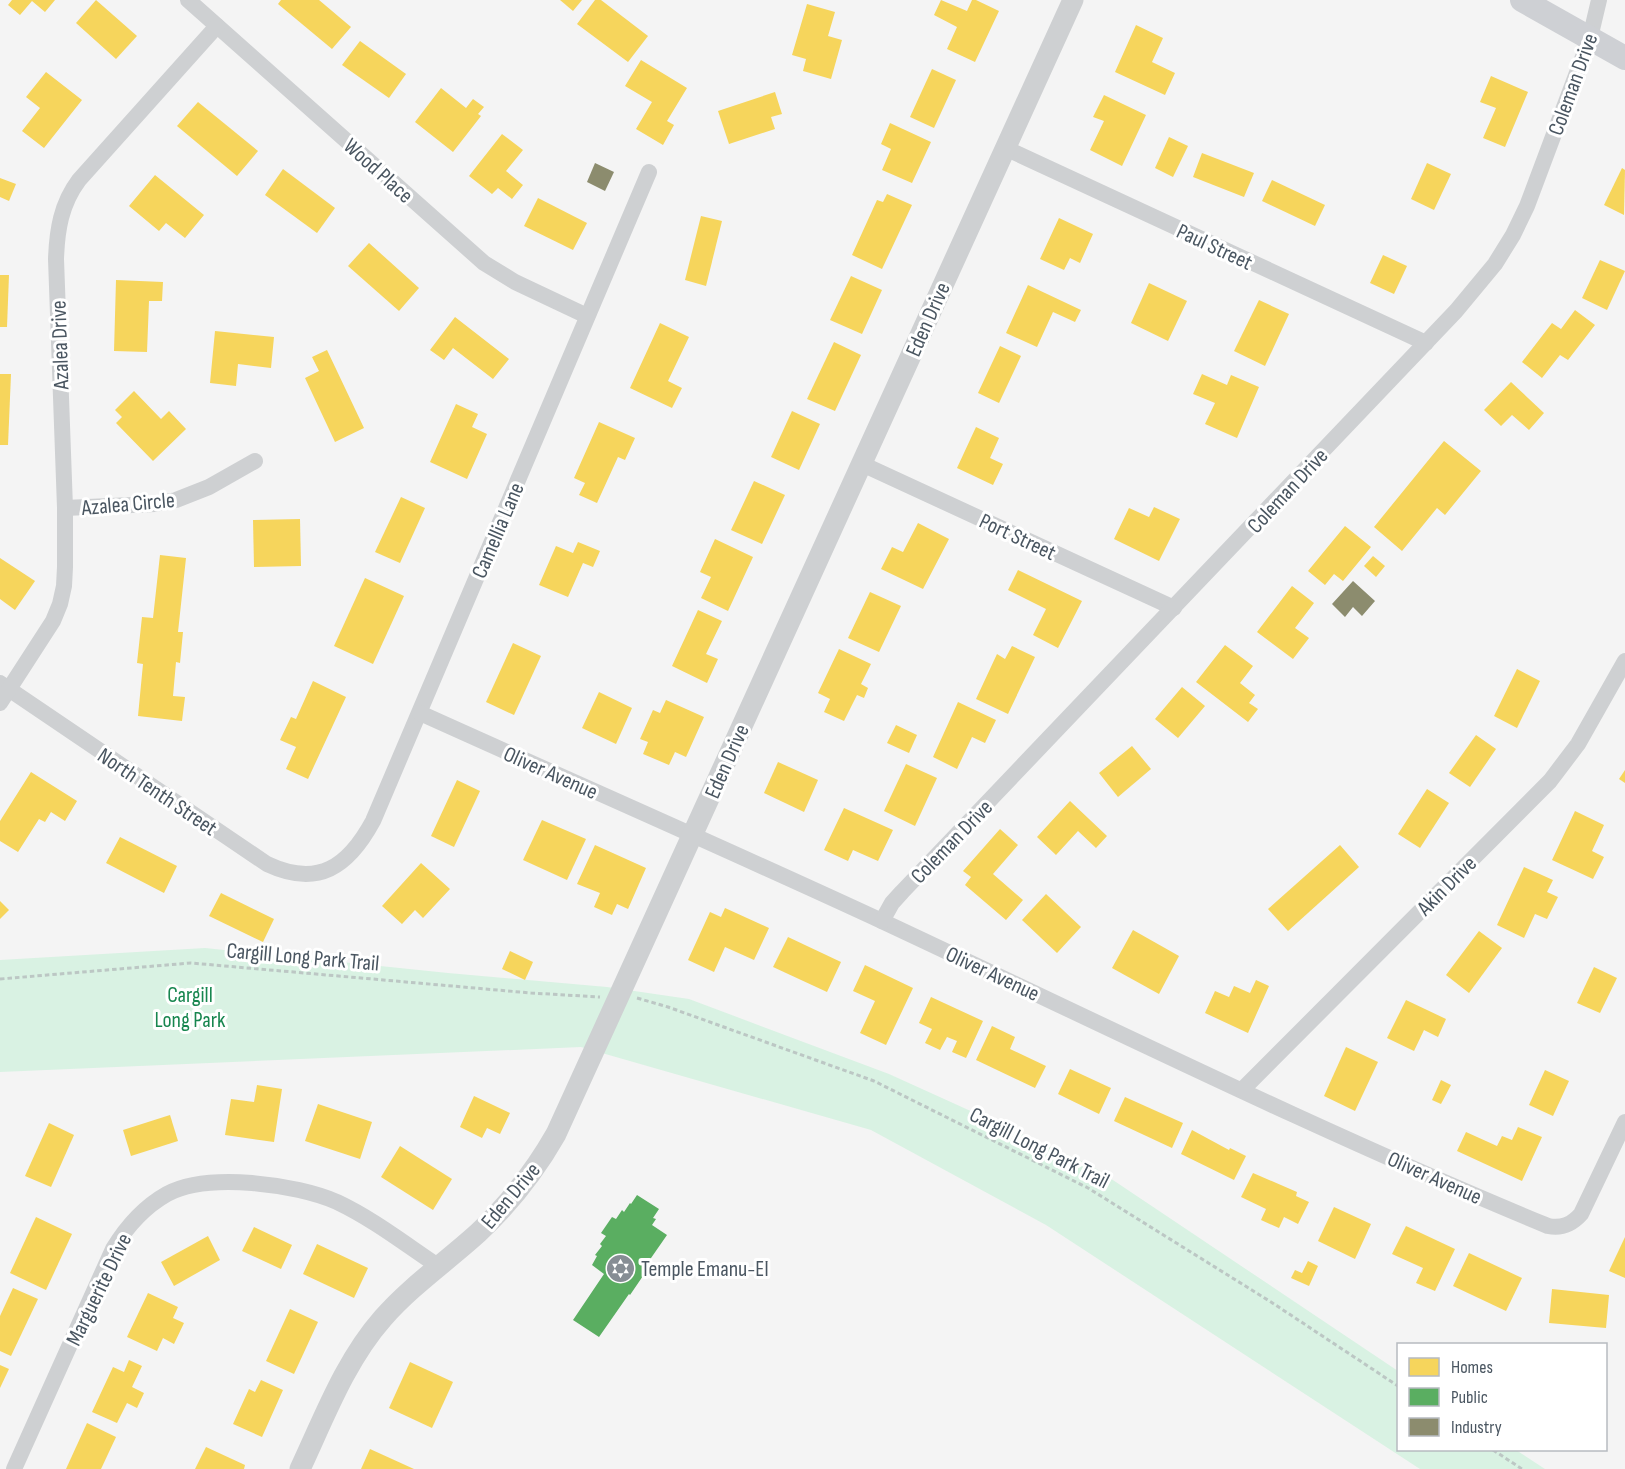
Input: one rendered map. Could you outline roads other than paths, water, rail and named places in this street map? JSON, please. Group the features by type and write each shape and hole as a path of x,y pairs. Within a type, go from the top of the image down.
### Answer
{"main road":[{"path":"1522,0 1625,58"}],"street":[{"name":"Wood Place","path":"188,0 491,268 532,291 587,316"},
{"name":"Eden Drive","path":"300,1469 335,1394 362,1346 383,1318 413,1288 477,1234 502,1208 547,1151 566,1115 1074,0"},
{"name":"Coleman Drive","path":"882,921 892,903 902,892 1477,287 1514,235 1527,206 1590,38 1599,0"},
{"name":"Azalea Drive","path":"3,692 53,621 64,586 65,508 56,260 60,218 79,180 217,26"},
{"name":"Paul Street","path":"1005,148 1426,343"},
{"name":"Camellia Lane","path":"324,872 346,859 366,833 420,714 649,172"},
{"name":"Azalea Circle","path":"65,508 155,504 176,500 209,487 255,461"},
{"name":"Port Street","path":"862,464 1174,608"},
{"name":"Akin Drive","path":"1242,1090 1550,781 1578,744 1625,661"},
{"name":"North Tenth Street","path":"3,692 257,859 277,869 299,875 324,872"},
{"name":"Oliver Avenue","path":"420,714 882,921 1356,1143 1545,1225 1555,1227 1568,1225 1583,1212 1625,1122"},
{"name":"Marguerite Drive","path":"14,1469 113,1249 132,1222 167,1194 205,1183 265,1184 305,1191 350,1209 438,1266"}],"place":[{"name":"Temple Emanu-El","path":"620,1268"}],"park label":[{"name":"Cargill Long Park","path":"190,1006"}]}
